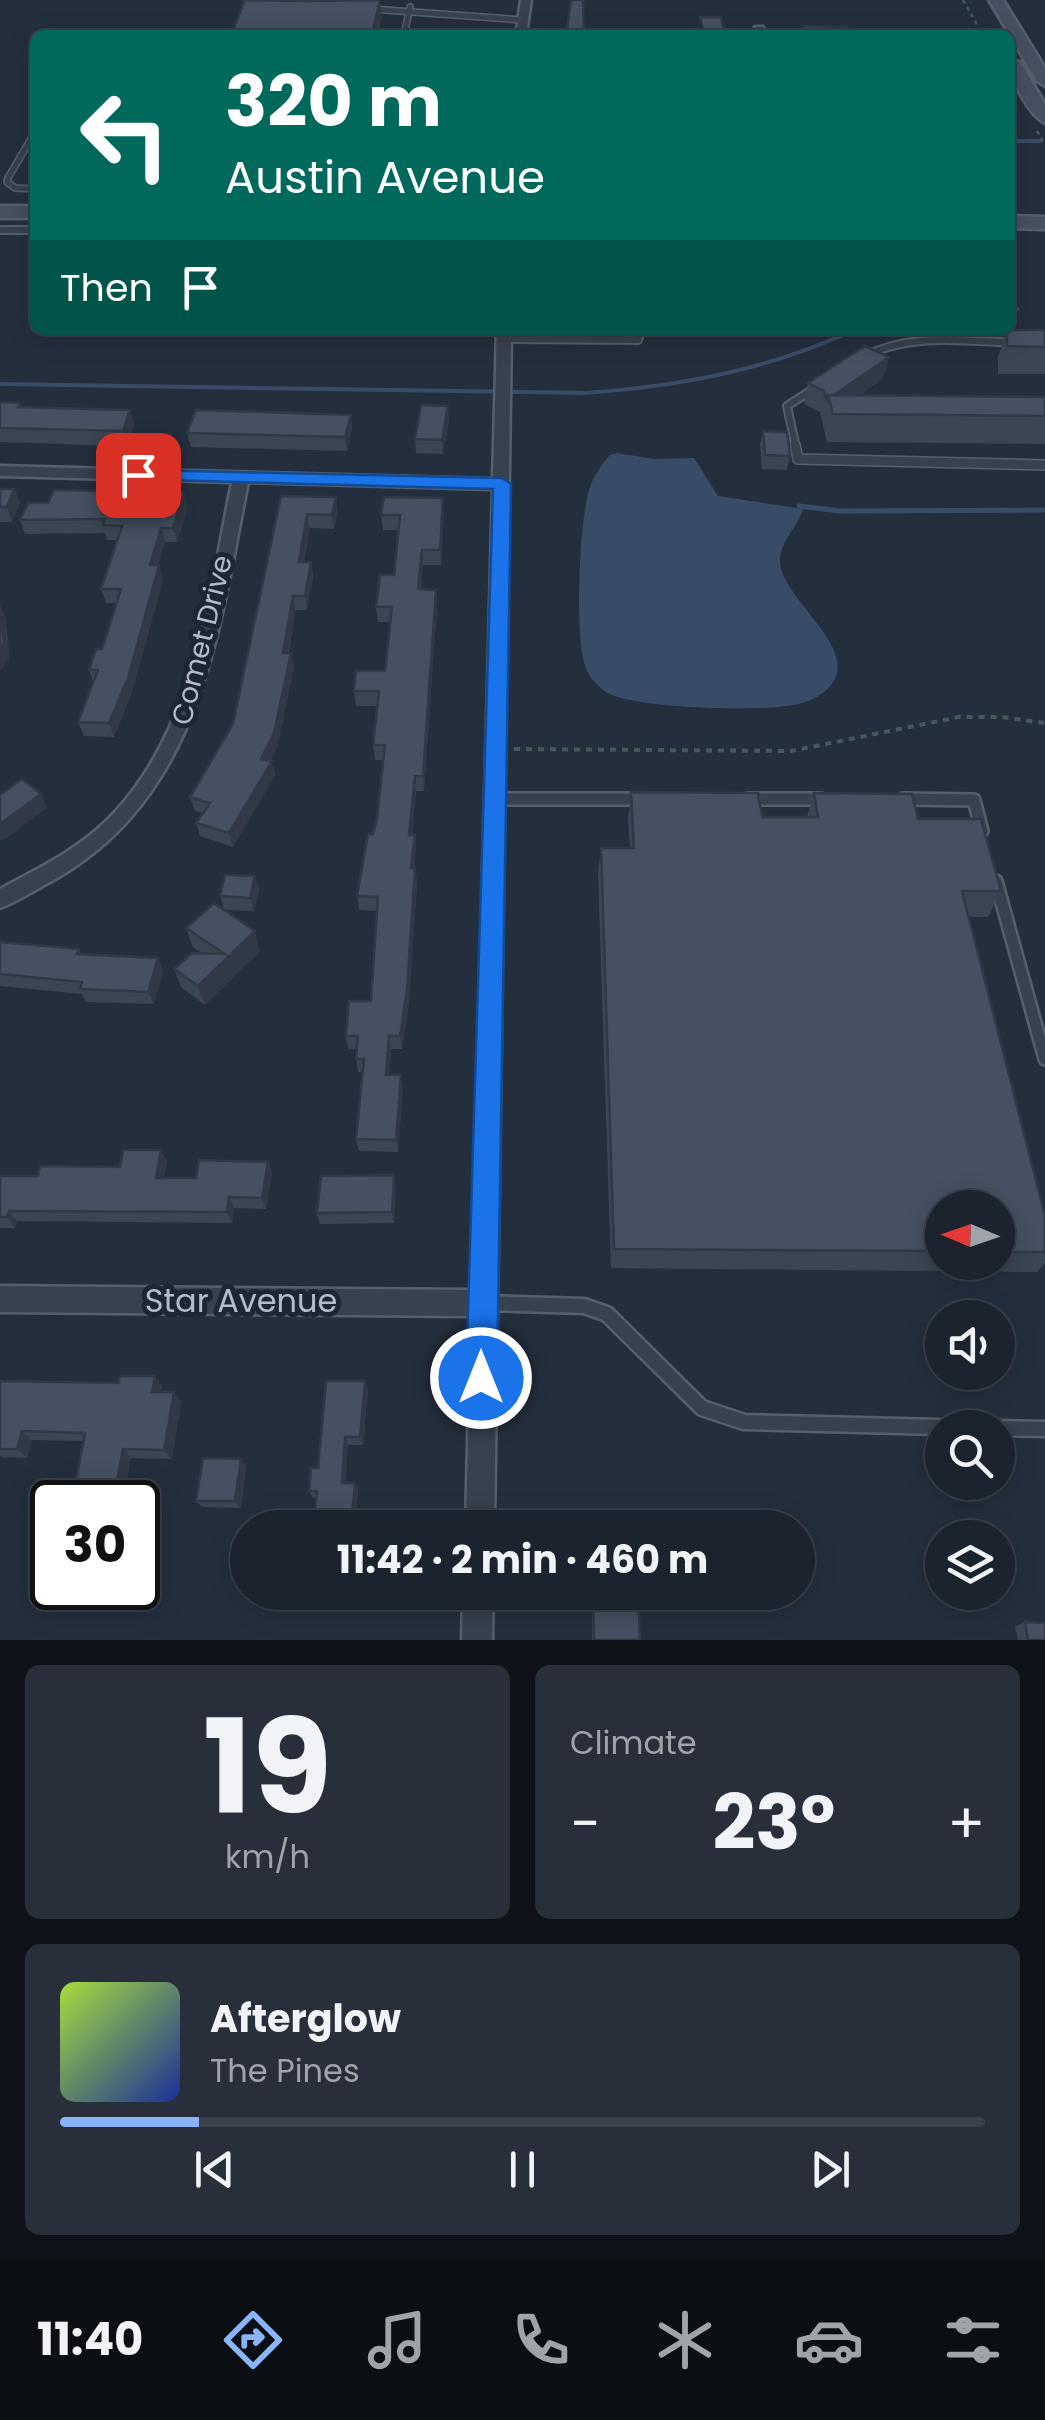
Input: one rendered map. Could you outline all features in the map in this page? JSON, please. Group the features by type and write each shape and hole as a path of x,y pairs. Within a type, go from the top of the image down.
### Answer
{"main road":[{"path":"996,0 1014,30"},
{"path":"1015,32 1045,82"},
{"path":"1015,67 1045,118"},
{"path":"0,212 30,212"},
{"path":"1015,222 1045,222"}],"street":[{"path":"522,30 526,0"},
{"path":"480,1510 504,335"},
{"path":"0,471 502,484"},
{"name":"Comet Drive","path":"0,899 81,854 142,796 173,749 190,707 241,478"},
{"name":"Star Avenue","path":"0,1299 482,1303"},
{"path":"478,1610 478,1640"}],"lane":[{"path":"364,0 362,6 371,9 410,7 523,20"},
{"path":"405,30 410,7"},
{"path":"30,139 4,178 15,188 30,189"},
{"path":"0,230 30,230"},
{"path":"504,335 638,340 640,335"},
{"path":"849,366 880,346 904,340 1027,343"},
{"path":"818,386 787,406 798,459 1045,465"},
{"path":"495,799 658,799"},
{"path":"736,799 835,799"},
{"path":"894,800 974,800 984,836"},
{"path":"994,874 1045,1059"},
{"path":"482,1303 563,1304 607,1314 702,1408 744,1422 925,1427"},
{"path":"1015,1428 1045,1429"}],"path":[{"path":"963,0 980,30"},
{"path":"497,749 791,751 834,748 959,718 986,716 1045,723"}],"water":[{"path":"610,455 654,459 694,458 718,496 803,509 782,548 780,563 793,592 828,638 835,654 838,668 827,689 811,700 785,706 702,708 621,698 595,683 585,666 581,646 583,524 594,478"}],"building":[{"path":"245,0 380,0 373,30 233,30"},
{"path":"571,0 583,0 584,30 567,30"},
{"path":"700,17 721,17 724,30 703,30"},
{"path":"803,26 848,30 804,30"},
{"path":"1015,330 1045,330 1045,347 1007,346 1007,335 1015,335"},
{"path":"865,346 889,357 834,395 828,395 827,401 824,391 808,383"},
{"path":"828,395 1045,397 1045,416 833,414"},
{"path":"0,402 20,403 18,407 130,410 123,431 0,428"},
{"path":"421,405 448,406 442,440 415,439"},
{"path":"196,410 351,415 345,437 187,433"},
{"path":"763,431 787,432 790,456 765,455"},
{"path":"0,489 14,489 7,507 0,507"},
{"path":"54,490 109,491 105,499 154,500 157,492 184,492 173,528 161,528 150,565 159,565 128,678 109,723 78,722 98,670 89,670 96,649 102,649 121,589 101,589 122,526 103,525 105,519 20,520 28,503 48,503"},
{"path":"281,496 336,497 332,515 307,514 299,562 311,562 305,596 293,596 283,653 291,653 274,733 261,759 272,761 229,833 196,823 210,803 190,797 233,724"},
{"path":"384,497 443,498 440,550 422,550 418,589 436,590 423,776 415,776 409,835 415,835 411,868 415,868 407,989 400,1036 389,1036 386,1075 401,1075 396,1140 356,1139 364,1059 356,1059 358,1036 346,1036 349,1001 371,1001 378,897 357,896 368,834 373,834 377,818 385,745 373,745 379,691 354,691 356,671 385,671 392,607 376,607 380,575 394,575 400,515 381,515"},
{"path":"0,608 4,643 0,649"},
{"path":"22,779 41,794 0,824 0,795"},
{"path":"631,792 758,793 762,817 818,817 814,793 912,794 918,819 981,819 1001,891 962,891 1045,1216 1045,1252 1015,1252 1015,1190 925,1190 925,1251 614,1249 601,848 634,848"},
{"path":"225,875 255,876 250,898 220,896"},
{"path":"214,903 255,931 198,986 174,969 192,953 225,954 186,928"},
{"path":"0,942 79,949 77,954 158,958 148,992 80,989 82,982 0,974"},
{"path":"123,1150 161,1150 156,1178 196,1178 199,1160 268,1162 262,1198 229,1197 227,1212 9,1211 7,1217 0,1217 0,1176 38,1176 40,1166 120,1167"},
{"path":"394,1175 392,1212 317,1213 321,1176"},
{"path":"120,1376 155,1376 152,1392 174,1392 164,1450 123,1449 117,1480 76,1480 85,1433 22,1431 17,1449 0,1449 0,1381 118,1383"},
{"path":"326,1381 365,1381 360,1437 345,1437 342,1483 355,1483 353,1510 315,1510 317,1491 309,1491 311,1468 318,1468"},
{"path":"203,1458 241,1459 235,1501 196,1501"},
{"path":"593,1610 639,1610 640,1640 594,1640"},
{"path":"1025,1622 1045,1623 1045,1640 1028,1640"}],"waterway":[{"path":"1015,141 1040,141"},
{"path":"1015,307 1015,310"},
{"path":"0,384 586,393 723,374 789,356 843,335"},
{"path":"799,506 840,511 1045,510"}],"route":[{"path":"138,475 502,484 481,1378"}]}
